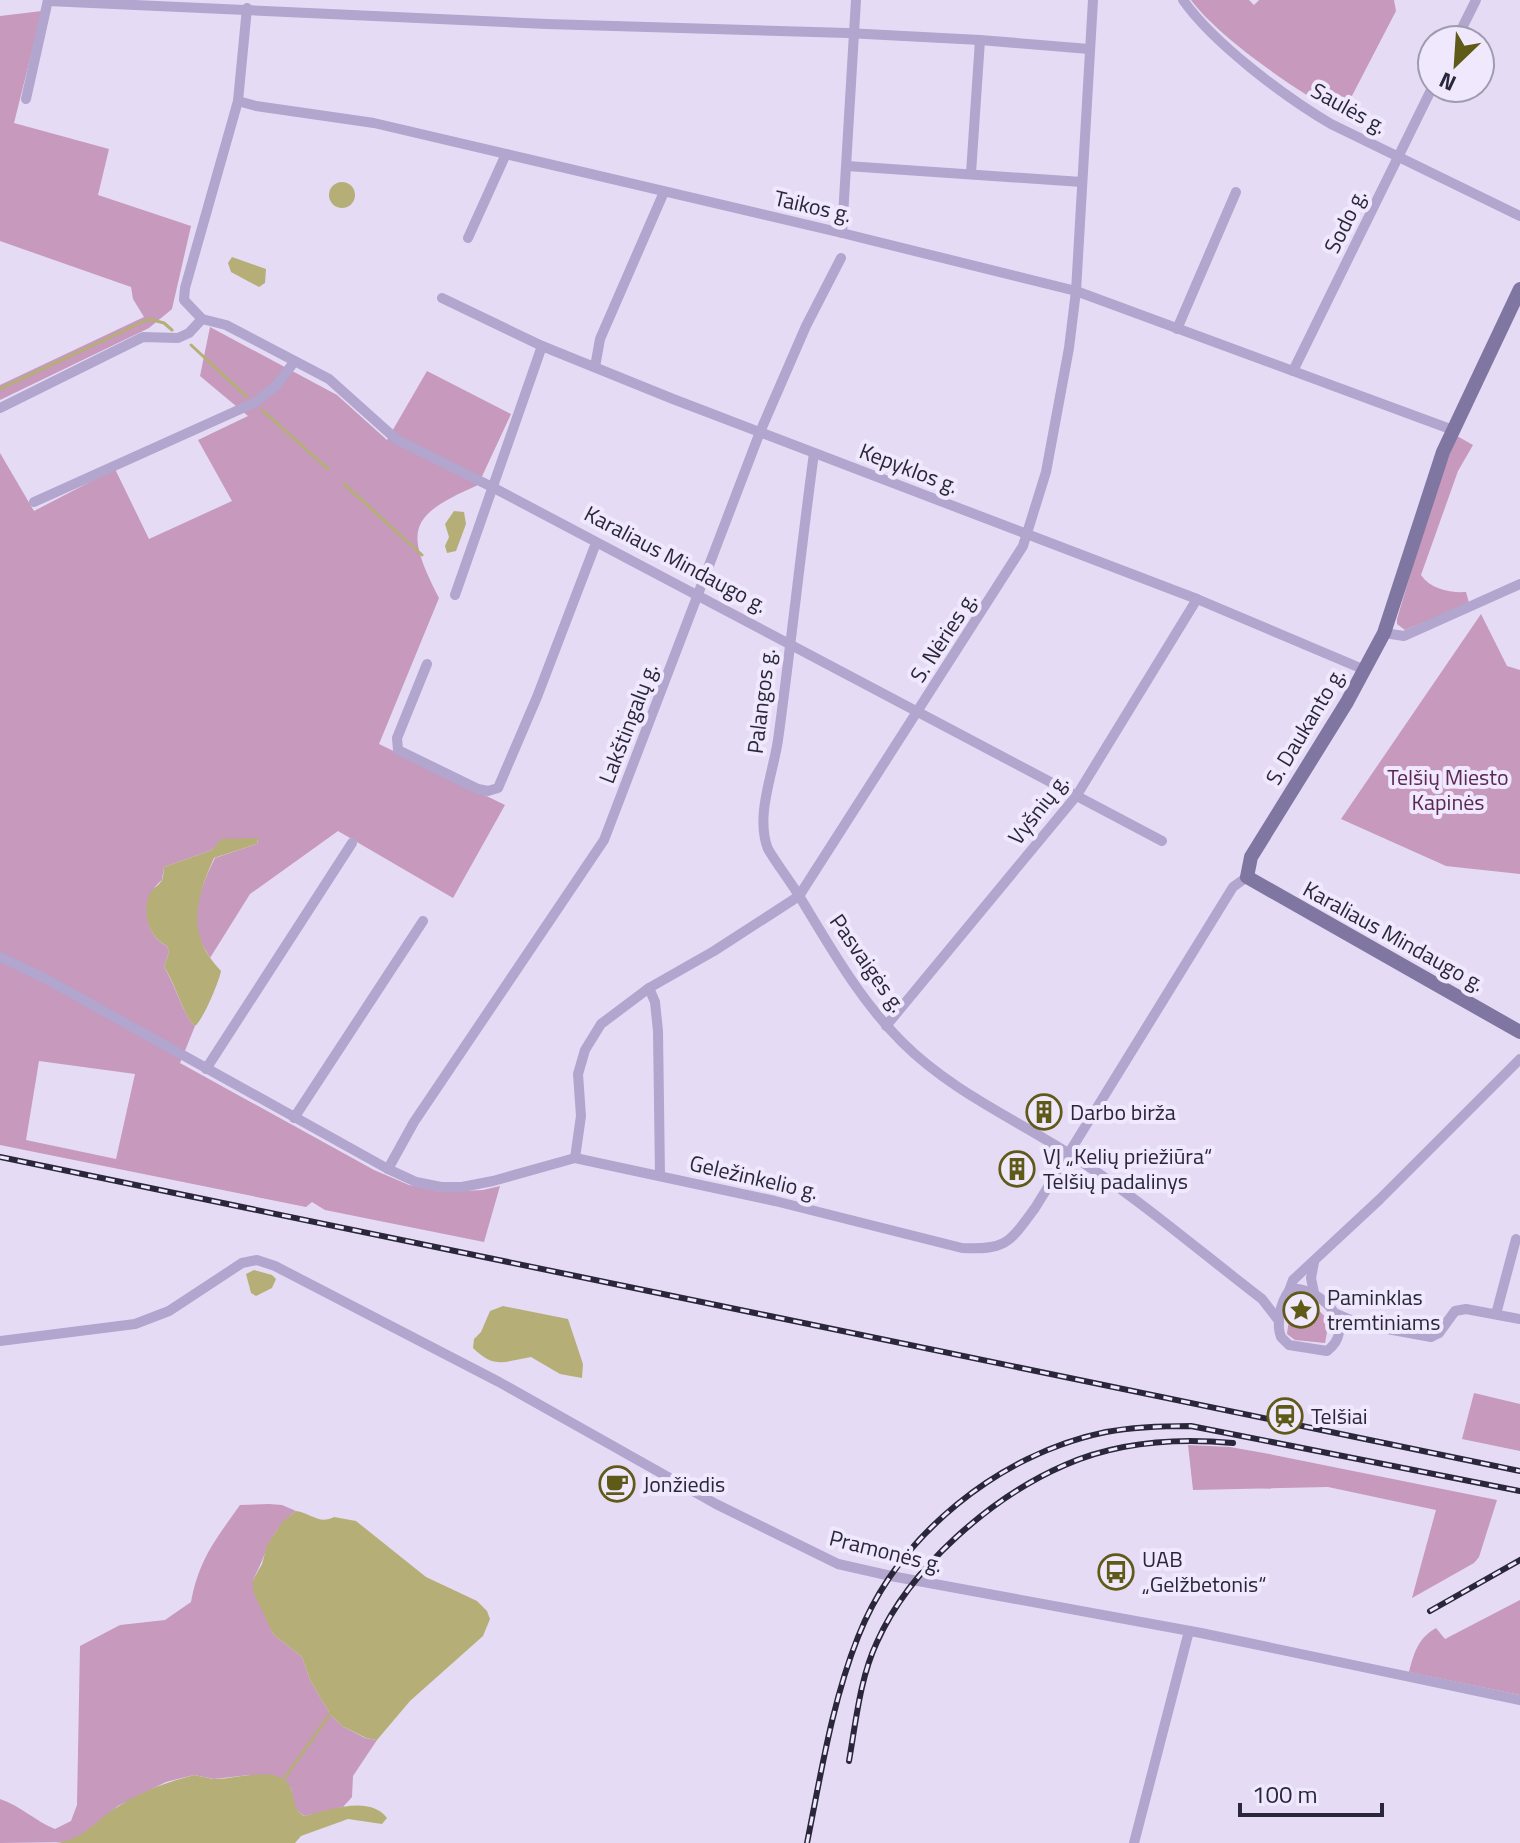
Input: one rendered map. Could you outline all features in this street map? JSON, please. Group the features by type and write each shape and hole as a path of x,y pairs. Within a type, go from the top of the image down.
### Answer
{"main road":[{"name":"S. Daukanto g.","path":"1247,877 1251,857 1365,670 1384,633 1435,471 1520,289"},
{"name":"Karaliaus Mindaugo g.","path":"1247,877 1520,1032"}],"street":[{"path":"26,99 48,0 547,24 854,34 1089,49"},
{"path":"842,233 856,0"},
{"name":"S. Nėries g.","path":"575,1158 581,1116 578,1074 585,1050 601,1024 649,988 714,951 799,896 1016,560 1027,536 1046,472 1069,348 1076,291 1093,0"},
{"name":"Saulės g.","path":"1183,0 1225,46 1306,109 1520,216"},
{"path":"1464,24 1476,0"},
{"path":"238,101 247,8"},
{"path":"971,173 980,40"},
{"name":"Taikos g.","path":"238,101 374,123 1076,291 1453,430"},
{"name":"Karaliaus Mindaugo g.","path":"238,101 189,271 184,300 202,319 226,325 329,379 396,439 1162,841"},
{"name":"Sodo g.","path":"1293,371 1424,104"},
{"path":"468,238 506,154"},
{"path":"847,166 1082,182"},
{"path":"595,367 600,339 664,192"},
{"path":"1177,329 1236,192"},
{"name":"Lakštingalų g.","path":"388,1169 414,1122 604,840 760,432 806,326 841,258"},
{"name":"Kepyklos g.","path":"442,298 542,346 1027,536 1197,599 1365,670"},
{"path":"0,408 143,337 178,338 189,333 202,319"},
{"path":"455,595 542,346"},
{"path":"34,502 254,403 276,386 294,362"},
{"name":"Palangos g.","path":"799,896 768,849 763,829 778,742 814,453"},
{"path":"427,664 397,738 398,750 478,789 488,791 498,788 537,697 596,543"},
{"path":"1384,633 1404,636 1520,584"},
{"name":"Vyšnių g.","path":"886,1026 1077,795 1197,599"},
{"path":"206,1069 352,843"},
{"name":"S. Daukanto g.","path":"1069,1154 1233,887 1247,877"},
{"name":"Pasvaigės g.","path":"799,896 847,975 886,1026 943,1077 1069,1154 1262,1299 1279,1321"},
{"path":"294,1118 423,921"},
{"name":"Geležinkelio g.","path":"0,957 46,979 388,1169 416,1182 441,1187 462,1187 493,1181 575,1158 775,1201 962,1248 991,1249 1003,1245 1020,1228 1069,1154"},
{"path":"649,988 655,1002 658,1031 660,1176"},
{"path":"1337,1314 1340,1321 1336,1339 1327,1351 1289,1345 1279,1332 1279,1321 1293,1280 1520,1059"},
{"path":"1496,1314 1516,1239"},
{"name":"Pramonės g.","path":"0,1341 112,1328 156,1318 226,1271 257,1260 275,1266 499,1382 716,1504 838,1564 1189,1631 1520,1700"},
{"path":"1314,1262 1311,1278 1314,1293"},
{"path":"1262,1299 1298,1289 1314,1293 1337,1314 1360,1324 1431,1337 1439,1333 1455,1311 1466,1309 1520,1319"},
{"path":"1336,1339 1360,1324"},
{"path":"1134,1843 1189,1631"}],"green space":[{"path":"1191,0 1249,0 1254,5 1259,0 1394,0 1396,11 1342,115 1261,64 1220,31"},
{"path":"42,11 14,123 109,149 98,195 191,226 172,309 149,328 0,400 0,385 144,317 133,299 131,287 0,241 0,16"},
{"path":"210,327 337,395 387,440 427,371 511,414 478,485 437,506 419,527 420,556 439,598 379,744 505,805 453,898 338,831 250,894 210,958 196,925 197,905 207,876 215,858 257,844 258,839 222,839 212,850 164,867 162,880 150,896 147,915 153,933 167,946 169,952 164,967 187,1016 195,1026 180,1063 374,1170 409,1185 442,1192 500,1186 484,1242 325,1210 312,1202 306,1207 0,1145 0,453 34,511 115,469 149,539 232,501 198,440 248,416 200,376","holes":["39,1061 135,1074 116,1159 26,1140"]},
{"path":"1457,436 1473,445 1458,471 1421,575 1441,589 1466,592 1469,603 1405,630 1397,624 1397,619 1437,485"},
{"name":"Telšių Miesto Kapinės","path":"1481,614 1507,666 1520,670 1520,874 1446,866 1341,819"},
{"path":"1295,1299 1308,1299 1329,1321 1325,1343 1295,1340 1287,1334 1291,1304"},
{"path":"1474,1393 1520,1404 1520,1451 1462,1439"},
{"path":"1188,1445 1230,1447 1264,1453 1497,1500 1479,1557 1474,1563 1412,1598 1436,1510 1328,1487 1193,1490"},
{"path":"269,1504 296,1511 274,1535 253,1580 273,1634 302,1657 310,1680 330,1714 342,1726 365,1738 377,1740 353,1776 352,1797 343,1807 305,1816 296,1808 291,1788 249,1775 214,1779 194,1775 166,1782 118,1806 84,1834 68,1842 0,1843 0,1799 55,1829 71,1821 77,1805 80,1646 120,1625 165,1620 191,1602 204,1561 240,1505"},
{"path":"1520,1600 1520,1695 1409,1672 1421,1641 1436,1628 1445,1639"}],"shaded area":[{"path":"342,182 351,186 355,195 351,204 342,208 333,204 329,195 333,186"},
{"path":"232,257 266,269 265,283 259,287 231,272 228,263"},
{"path":"454,511 464,512 466,524 456,551 447,553 445,546 449,537 445,524"},
{"path":"258,838 257,844 214,858 202,888 198,930 202,944 221,971 210,1000 195,1026 187,1016 164,967 169,952 167,946 156,937 149,925 146,910 149,895 162,880 164,867 212,850 221,839"},
{"path":"254,1270 276,1279 272,1288 256,1296 251,1293 246,1274"},
{"path":"503,1306 568,1319 583,1364 582,1378 560,1374 531,1357 494,1362 473,1348 474,1339 481,1332 490,1311"},
{"path":"296,1511 319,1519 334,1517 356,1521 426,1577 477,1601 490,1619 483,1636 410,1701 377,1740 342,1726 330,1714 310,1680 302,1657 273,1634 253,1591 253,1580 262,1564 267,1545 283,1521"},
{"path":"268,1774 288,1783 296,1808 304,1816 359,1806 370,1807 387,1818 382,1824 348,1819 301,1836 295,1843 56,1843 74,1838 137,1796 194,1775 221,1779"}],"waterway":[{"path":"0,389 149,319 164,323 172,330"},
{"path":"191,345 247,397"},
{"path":"262,410 328,469"},
{"path":"344,484 422,555"},
{"path":"284,1779 330,1714"}],"railway":[{"path":"0,1157 1520,1471"},
{"path":"807,1843 841,1687 858,1637 876,1600 899,1565 926,1533 957,1504 1028,1459 1066,1443 1106,1432 1191,1426 1520,1491"},
{"path":"849,1761 866,1670 892,1614 931,1562 982,1516 1037,1479 1105,1451 1169,1442 1233,1443"},
{"path":"1430,1611 1520,1560"}],"place":[{"name":"Darbo birža","path":"1044,1112"},
{"name":"VĮ „Kelių priežiūra“ Telšių padalinys","path":"1017,1169"},
{"name":"Paminklas tremtiniams","path":"1301,1310"},
{"name":"Telšiai","path":"1285,1416"},
{"name":"Jonžiedis","path":"617,1484"},
{"name":"UAB „Gelžbetonis“","path":"1116,1572"}]}
